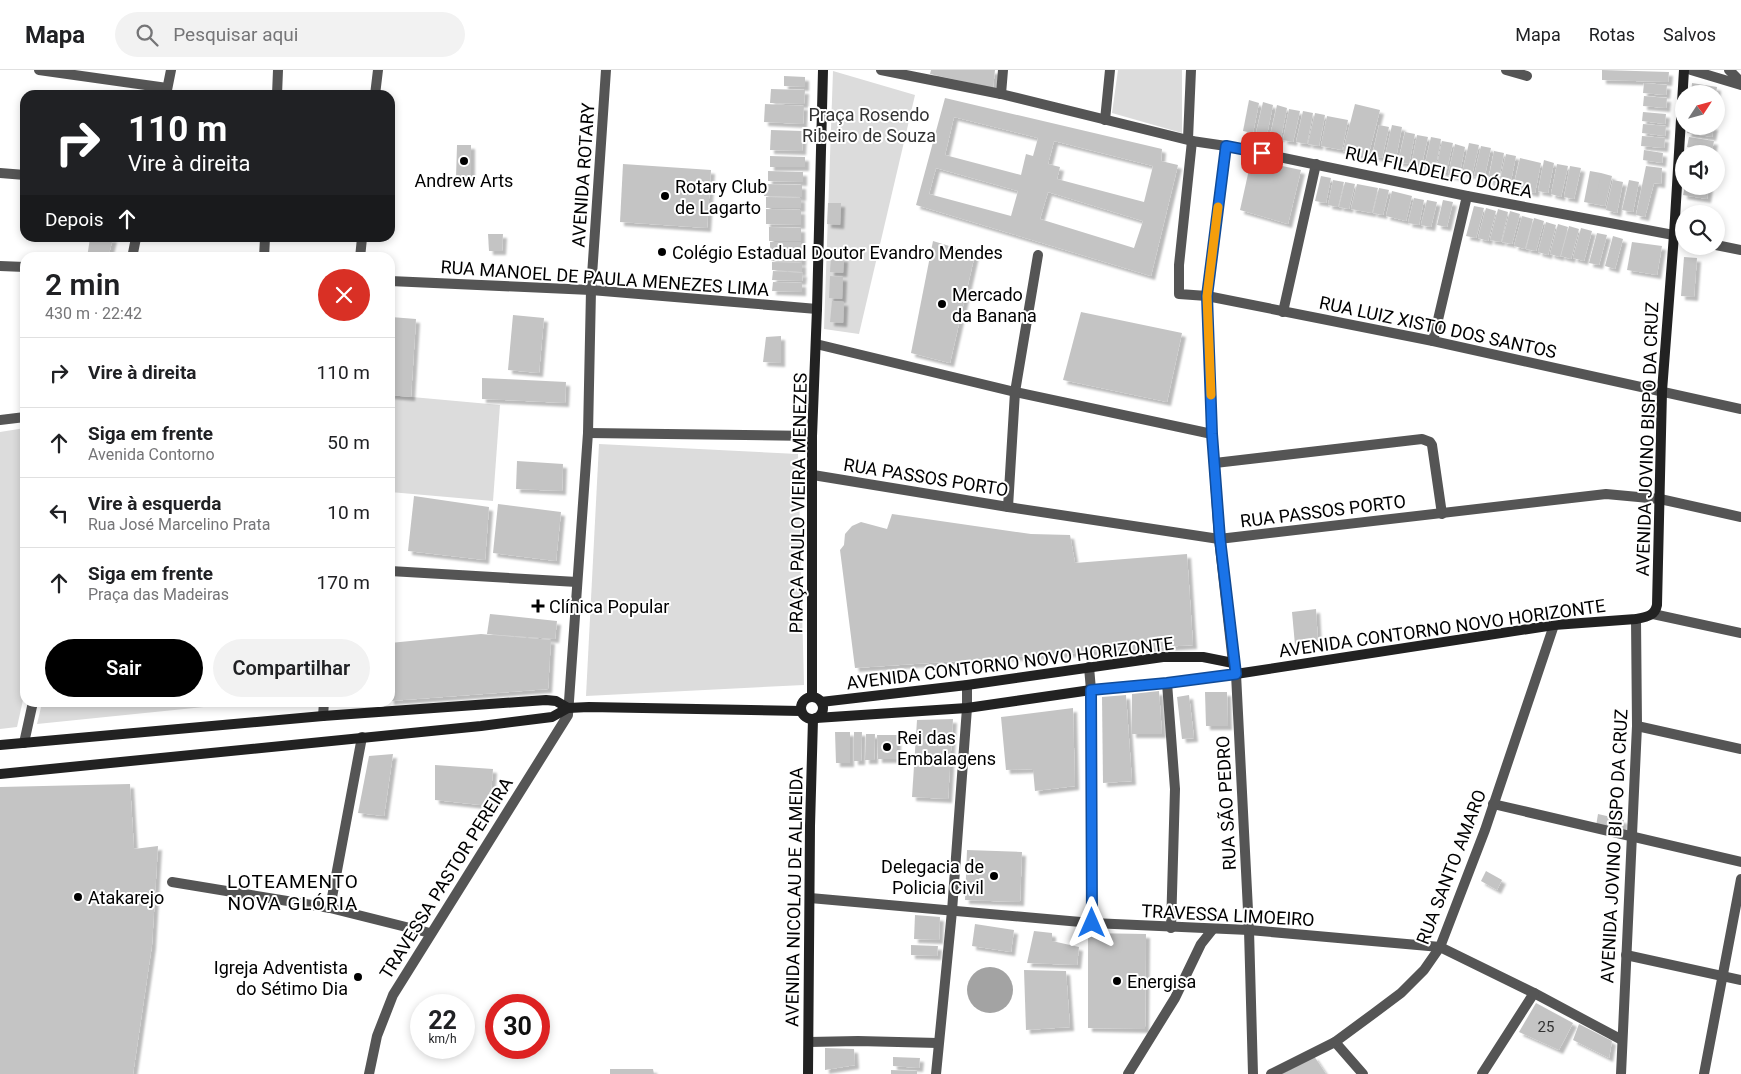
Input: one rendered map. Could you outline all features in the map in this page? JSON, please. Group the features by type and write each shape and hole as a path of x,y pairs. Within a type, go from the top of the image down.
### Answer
{"main road":[{"path":"817,309 823,70"},
{"name":"AVENIDA JOVINO BISPO DA CRUZ","path":"1680,205 1684,70"},
{"name":"AVENIDA JOVINO BISPO DA CRUZ","path":"1653,614 1657,605 1662,391 1677,255"},
{"name":"PRAÇA PAULO VIEIRA MENEZES","path":"816,699 812,436 817,309"},
{"name":"AVENIDA CONTORNO NOVO HORIZONTE","path":"815,719 967,708 1091,690 1167,683 1206,677 1234,668 1554,625 1636,619 1653,614"},
{"name":"AVENIDA CONTORNO NOVO HORIZONTE","path":"816,699 967,685 1163,657 1203,657 1234,668"},
{"path":"816,699 823,711 815,719 805,718 801,710 803,701 816,699"},
{"path":"0,745 323,716 546,700 556,701 568,708"},
{"path":"0,774 481,726 552,717 568,708 613,706 801,710"},
{"name":"AVENIDA NICOLAU DE ALMEIDA","path":"808,1074 810,826 815,719"}],"street":[{"path":"39,70 160,90"},
{"path":"166,90 172,70"},
{"path":"276,90 278,70"},
{"path":"376,90 378,70"},
{"name":"AVENIDA ROTARY","path":"588,433 591,290 606,70"},
{"name":"RUA FILADELFO DÓREA","path":"881,70 1001,94 1190,140 1316,164 1466,196 1675,235"},
{"path":"1001,94 1004,70"},
{"path":"1105,120 1110,70"},
{"path":"1190,140 1191,70"},
{"path":"1506,70 1526,76"},
{"path":"1690,70 1741,83"},
{"path":"1729,70 1741,83"},
{"name":"RUA LUIZ XISTO DOS SANTOS","path":"1190,140 1179,265 1179,294 1207,296 1433,341 1741,409"},
{"name":"RUA SÃO PEDRO","path":"1226,146 1207,296 1212,434 1220,539 1234,668 1248,930 1253,1074"},
{"path":"1284,312 1316,164"},
{"path":"0,173 20,174"},
{"path":"1433,341 1466,196"},
{"path":"1725,247 1741,250"},
{"path":"1008,507 1015,392 1038,255"},
{"path":"0,266 20,267"},
{"name":"RUA MANOEL DE PAULA MENEZES LIMA","path":"395,281 591,290 817,309"},
{"path":"816,344 1015,392 1212,434"},
{"path":"0,420 20,418"},
{"path":"568,708 588,433 812,436"},
{"path":"1215,463 1422,439 1430,442 1432,445 1442,514"},
{"name":"RUA PASSOS PORTO","path":"813,476 1220,539 1606,494 1660,499 1741,517"},
{"path":"395,571 576,582"},
{"path":"1653,614 1741,633"},
{"name":"AVENIDA JOVINO BISPO DA CRUZ","path":"1621,1074 1637,726 1636,619"},
{"name":"RUA SANTO AMARO","path":"1271,1074 1335,1042 1401,993 1424,970 1440,947 1485,830 1554,625"},
{"path":"1089,667 1091,690 1092,923"},
{"path":"1167,683 1174,789 1171,928"},
{"path":"936,1074 952,911 967,708 967,685"},
{"path":"24,743 32,707"},
{"path":"323,716 324,707"},
{"name":"TRAVESSA PASTOR PEREIRA","path":"369,1074 377,1036 393,995 568,715 568,708"},
{"path":"1637,726 1741,749"},
{"path":"330,908 362,738"},
{"path":"1493,804 1741,862"},
{"path":"1704,1074 1741,879"},
{"path":"172,882 330,908 430,933"},
{"name":"TRAVESSA LIMOEIRO","path":"810,898 1092,923 1248,930 1440,947 1534,993 1622,1040"},
{"path":"1128,1074 1175,998 1201,944 1213,929"},
{"path":"1626,955 1741,980"},
{"path":"1482,1074 1534,993"},
{"path":"809,1042 938,1043"},
{"path":"1335,1042 1363,1074"},
{"path":"1614,1074 1622,1061"}],"green space":[{"path":"1118,70 1182,70 1182,133 1112,113"},
{"name":"Praça Rosendo Ribeiro de Souza","path":"833,71 915,95 859,334 824,329"},
{"path":"395,395 500,405 493,501 395,492"},
{"path":"20,429 21,707 17,727 0,729 0,432"},
{"path":"599,444 798,454 804,685 586,696"},
{"path":"41,707 204,707 37,724"}],"shaded area":[{"path":"986,967 994,967 1003,971 1009,977 1013,990 1009,1003 1003,1009 994,1013 986,1013 977,1009 971,1003 967,994 967,986 971,977 977,971"}],"building":[{"path":"931,70 995,70 993,88 930,74"},
{"path":"1602,70 1669,72 1668,82 1602,80"},
{"path":"784,76 805,77 805,87 784,86"},
{"path":"1644,83 1667,85 1666,95 1643,93"},
{"path":"771,89 805,90 804,104 770,103"},
{"path":"1644,96 1667,98 1666,108 1643,106"},
{"path":"945,98 1162,149 1161,161 1178,165 1151,276 916,205","holes":["954,117 1038,138 1033,156 1026,154 1021,175 945,155","1054,141 1153,166 1144,202 1057,179 1060,167 1048,164","936,168 1018,191 1011,216 929,194","1048,192 1143,221 1134,248 1040,219"]},
{"path":"1249,100 1259,103 1253,133 1243,131"},
{"path":"1263,102 1273,105 1267,135 1256,133"},
{"path":"765,104 804,106 803,124 764,122"},
{"path":"1355,104 1380,110 1368,157 1343,151"},
{"path":"1277,105 1287,108 1281,138 1270,136"},
{"path":"1289,109 1300,111 1293,142 1283,140"},
{"path":"1303,111 1313,113 1307,144 1296,142"},
{"path":"1643,112 1666,114 1665,124 1642,121"},
{"path":"1315,113 1325,115 1319,146 1308,144"},
{"path":"1327,116 1348,120 1342,150 1321,146"},
{"path":"1643,124 1666,126 1665,136 1642,133"},
{"path":"1379,125 1389,127 1382,158 1372,156"},
{"path":"1392,125 1402,127 1396,158 1385,156"},
{"path":"771,130 803,131 802,151 770,150"},
{"path":"1405,132 1415,134 1409,164 1398,162"},
{"path":"1417,135 1428,137 1421,168 1411,166"},
{"path":"1642,136 1665,138 1664,148 1641,146"},
{"path":"1431,137 1441,139 1435,170 1424,168"},
{"path":"1689,137 1714,141 1713,145 1687,145"},
{"path":"1442,141 1453,143 1446,173 1436,171"},
{"path":"1469,143 1479,145 1472,175 1462,173"},
{"path":"1455,144 1465,147 1459,177 1448,175"},
{"name":"Andrew Arts","path":"457,145 471,145 471,178 456,177"},
{"path":"1481,146 1491,148 1484,179 1474,176"},
{"path":"1644,150 1663,153 1662,163 1643,160"},
{"path":"1494,151 1504,153 1498,184 1488,181"},
{"path":"1506,154 1516,156 1510,186 1499,184"},
{"path":"770,156 805,157 805,167 770,167"},
{"path":"1520,158 1541,163 1535,193 1513,188"},
{"path":"1249,159 1301,170 1288,224 1240,210 1248,174"},
{"path":"1544,160 1554,163 1548,193 1538,191"},
{"name":"Rotary Club de Lagarto","path":"623,164 711,170 707,228 620,222"},
{"path":"1557,164 1568,166 1561,197 1551,194"},
{"path":"1570,166 1581,168 1574,199 1564,197"},
{"path":"1646,166 1662,168 1661,184 1654,183 1645,217 1636,215"},
{"path":"768,171 803,172 803,182 768,181"},
{"path":"1590,171 1612,176 1605,206 1584,202"},
{"path":"1321,176 1331,178 1326,203 1315,201"},
{"path":"1333,180 1344,182 1338,207 1328,205"},
{"path":"1613,180 1623,182 1617,213 1606,210"},
{"path":"1629,180 1639,182 1633,212 1622,210"},
{"path":"1345,182 1355,184 1349,209 1339,207"},
{"path":"764,184 802,185 802,197 764,196"},
{"path":"1357,184 1378,188 1372,213 1351,209"},
{"path":"1379,188 1389,190 1383,215 1373,213"},
{"path":"1392,191 1412,196 1406,221 1386,216"},
{"path":"1683,195 1708,195 1707,199"},
{"path":"766,197 801,198 801,208 766,208"},
{"path":"1414,198 1424,200 1419,225 1408,223"},
{"path":"1427,200 1437,202 1431,227 1421,225"},
{"path":"1443,200 1453,202 1447,227 1437,225"},
{"path":"828,203 841,203 840,225 827,224"},
{"path":"1474,206 1484,208 1476,238 1466,236"},
{"path":"1486,208 1496,211 1488,241 1478,238"},
{"path":"766,209 801,210 801,225 766,224"},
{"path":"1498,209 1508,212 1501,242 1490,240"},
{"path":"1510,211 1520,214 1512,244 1502,242"},
{"path":"1522,216 1533,219 1525,249 1514,246"},
{"path":"1534,218 1544,221 1536,251 1526,249"},
{"path":"1546,222 1556,225 1548,255 1538,252"},
{"path":"1558,224 1568,227 1560,257 1550,254"},
{"path":"1569,226 1579,229 1571,259 1561,256"},
{"path":"769,227 801,228 801,241 769,241"},
{"path":"1581,228 1592,231 1584,261 1573,258"},
{"path":"1597,233 1607,235 1599,265 1589,263"},
{"path":"488,234 503,234 502,251 489,251"},
{"path":"1613,236 1623,239 1615,269 1605,266"},
{"name":"Mercado da Banana","path":"933,241 975,254 950,363 911,353"},
{"path":"89,242 112,242 110,252 88,252"},
{"path":"770,242 801,242 801,251 770,250"},
{"path":"1632,242 1662,246 1657,275 1627,270"},
{"path":"771,252 802,253 802,262 771,261"},
{"path":"831,257 844,258 843,273 830,272"},
{"path":"1684,257 1697,258 1694,297 1681,296"},
{"path":"772,262 802,263 802,272 772,270"},
{"path":"773,271 803,273 802,281 772,280"},
{"path":"830,276 843,277 842,299 829,298"},
{"path":"773,282 802,283 802,292 772,291"},
{"path":"832,301 844,302 843,323 830,322"},
{"path":"1081,312 1182,333 1167,402 1063,380"},
{"path":"513,315 544,318 539,373 508,370"},
{"path":"395,317 416,319 411,397 395,395"},
{"path":"781,336 781,363 763,362 766,337"},
{"path":"482,378 566,382 565,403 482,399"},
{"path":"517,461 563,464 562,491 516,489"},
{"path":"414,496 489,507 485,560 408,551"},
{"path":"498,504 561,512 556,561 493,553"},
{"path":"892,514 1031,534 1070,535 1075,563 1187,554 1193,645 855,668 840,550 844,545 845,534 852,526 861,522 887,529"},
{"path":"1316,609 1318,643 1295,645 1292,612"},
{"path":"490,614 557,621 555,639 487,634"},
{"path":"481,634 551,640 548,689 395,701 395,643"},
{"path":"1159,691 1162,734 1132,734 1132,694"},
{"path":"1205,692 1227,692 1228,726 1206,726"},
{"path":"1126,695 1132,781 1103,783 1102,697"},
{"path":"1189,695 1194,738 1182,739 1177,697"},
{"path":"1073,708 1075,786 1035,791 1033,769 1006,770 1001,717"},
{"path":"953,719 948,799 912,797 917,720"},
{"path":"835,732 850,732 850,763 836,763"},
{"path":"854,732 862,732 861,761 854,761"},
{"path":"866,734 875,734 874,760 865,760"},
{"name":"Rei das Embalagens","path":"877,735 897,735 897,759 878,759"},
{"path":"393,754 384,816 358,813 369,756"},
{"path":"435,765 493,769 490,806 435,800"},
{"name":"Atakarejo","path":"130,784 134,849 158,846 152,945 133,1074 0,1074 0,787"},
{"path":"1598,814 1624,820 1622,831 1596,826"},
{"name":"Delegacia de Policia Civil","path":"967,850 1022,852 1020,902 965,900"},
{"path":"1486,871 1502,880 1497,890 1481,881"},
{"path":"915,915 940,917 939,940 914,939"},
{"path":"975,924 1014,930 1011,952 972,946"},
{"path":"1034,931 1052,933 1052,941 1079,947 1077,965 1027,963"},
{"name":"Energisa","path":"1088,933 1146,934 1145,1029 1088,1028"},
{"path":"911,945 938,946 937,956 911,955"},
{"path":"1024,970 1066,971 1070,1027 1026,1030"},
{"path":"1536,1003 1573,1023 1559,1050 1519,1032"},
{"path":"1579,1024 1612,1041 1609,1058 1573,1040"},
{"path":"825,1048 854,1049 855,1065 825,1070"},
{"path":"1314,1056 1326,1074 1282,1074"},
{"path":"893,1057 920,1058 919,1068 893,1066"},
{"path":"610,1069 653,1069 654,1074 610,1074"},
{"path":"891,1070 917,1071 917,1074 891,1074"}],"slow traffic":[{"path":"1211,395 1207,296 1218,207"}],"place":[{"name":"Andrew Arts","path":"464,161"},
{"name":"Rotary Club de Lagarto","path":"665,196"},
{"name":"Colégio Estadual Doutor Evandro Mendes","path":"662,252"},
{"name":"Mercado da Banana","path":"942,304"},
{"name":"Clínica Popular","path":"538,606"},
{"name":"Rei das Embalagens","path":"887,747"},
{"name":"Delegacia de Policia Civil","path":"994,876"},
{"name":"Atakarejo","path":"78,897"},
{"name":"Igreja Adventista do Sétimo Dia","path":"358,977"},
{"name":"Energisa","path":"1117,981"}],"district":[{"name":"LOTEAMENTO NOVA GLÓRIA","path":"293,892"}],"route":[{"path":"1092,923 1091,690 1236,674 1233,663 1220,539 1212,434 1207,296 1226,146 1262,153"}]}
